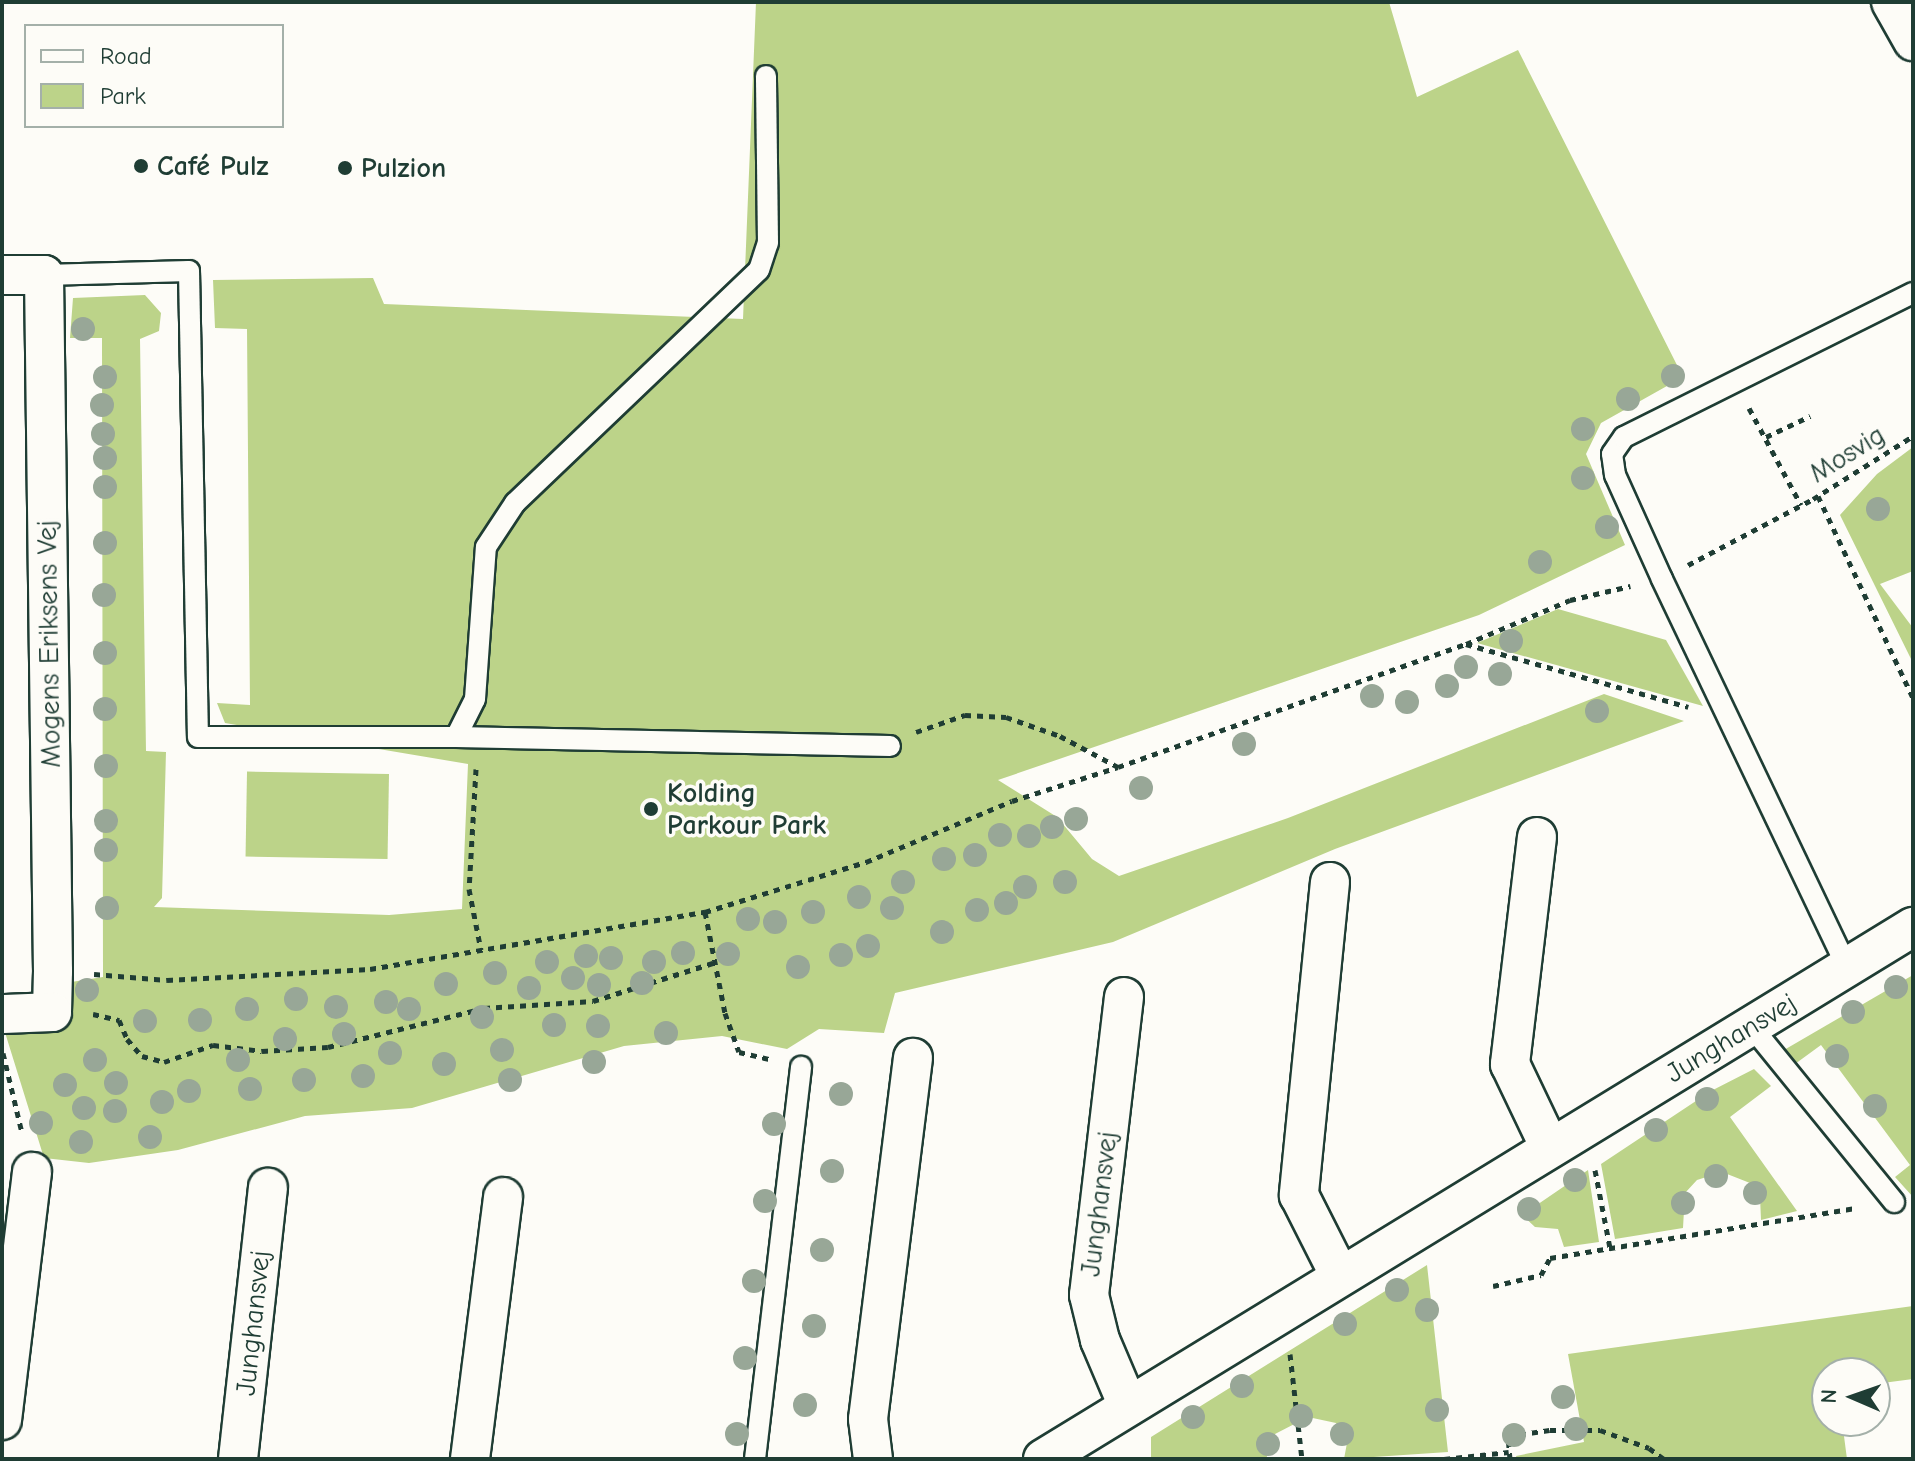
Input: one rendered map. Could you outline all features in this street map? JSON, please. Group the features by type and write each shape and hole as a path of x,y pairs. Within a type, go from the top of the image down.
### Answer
{"street":[{"path":"1891,2 1913,41"},
{"path":"2,275 44,275"},
{"name":"Mogens Eriksens Vej","path":"44,275 52,1012"},
{"path":"1537,837 1510,1064 1550,1148"},
{"path":"1330,882 1299,1195 1340,1276"},
{"name":"Junghansvej","path":"1043,1459 1913,927"},
{"name":"Junghansvej","path":"1124,997 1089,1295 1100,1340 1128,1406"},
{"path":"2,1014 52,1012"},
{"path":"873,1459 868,1419 913,1058"},
{"path":"2,1420 32,1172"},
{"name":"Junghansvej","path":"238,1459 268,1188"},
{"path":"470,1459 503,1197"}],"lane":[{"path":"467,738 475,699 486,547 515,503 759,270 768,243 766,76"},
{"path":"44,275 189,271 198,737 467,738 890,746"},
{"path":"1847,967 1662,579 1615,475 1612,454 1624,437 1913,293"},
{"path":"1751,1026 1894,1202"},
{"path":"755,1459 801,1067"}],"path":[{"path":"1735,382 1801,505"},
{"path":"1766,437 1810,416"},
{"name":"Mosvig","path":"53,971 167,980 370,969 705,912 866,862 1012,801 1118,767 1466,644 1570,600 1662,579 1818,496 1913,436"},
{"path":"1818,496 1913,698"},
{"path":"1466,644 1727,718"},
{"path":"890,746 918,730 965,715 1006,717 1060,736 1118,767"},
{"path":"467,738 469,889 481,950"},
{"path":"705,912 725,1013 739,1052 801,1067"},
{"path":"52,1012 75,1010 119,1020 127,1039 142,1056 164,1062 213,1045 262,1051 328,1047 484,1008 593,1001 716,962"},
{"path":"2,1050 32,1172"},
{"path":"1587,1126 1610,1248"},
{"path":"1493,1286 1541,1275 1550,1258 1894,1202"},
{"path":"1272,1318 1290,1350 1302,1459"},
{"path":"1444,1459 1510,1456 1508,1436 1550,1430 1600,1430 1649,1448 1664,1459"}],"green space":[{"path":"756,2 1389,2 1417,97 1518,50 1683,377 1601,423 1586,454 1625,545 1479,615 998,780 1057,817 1092,859 1119,876 1288,818 1604,694 1684,721 1335,849 1113,942 895,993 884,1033 819,1029 787,1049 722,1036 624,1046 412,1108 305,1116 178,1150 89,1163 44,1158 3,1026 65,983 103,977 102,338 70,338 73,298 145,295 161,313 159,331 140,339 146,751 166,752 162,898 154,907 389,915 462,909 468,764 225,723 217,703 250,705 247,329 215,328 213,280 373,278 384,304 743,319"},
{"path":"1913,447 1913,571 1880,584 1913,628 1913,663 1840,515 1877,474"},
{"path":"1558,609 1666,640 1703,706 1477,643"},
{"path":"247,772 389,774 388,859 246,857"},
{"path":"1913,975 1913,1197 1895,1177 1910,1165 1821,1045 1795,1064 1784,1050"},
{"path":"1754,1069 1771,1086 1730,1117 1797,1211 1761,1220 1760,1197 1750,1183 1722,1172 1697,1180 1685,1193 1683,1228 1615,1239 1601,1164 1711,1091"},
{"path":"1588,1170 1599,1242 1564,1247 1558,1229 1535,1227 1522,1215"},
{"path":"1427,1265 1448,1452 1344,1459 1347,1443 1336,1423 1308,1417 1275,1434 1266,1459 1151,1459 1151,1437"},
{"path":"1913,1306 1913,1379 1891,1382 1891,1357 1811,1357 1811,1437 1844,1437 1847,1459 1517,1459 1516,1456 1584,1442 1568,1354"}],"place":[{"name":"Café Pulz","path":"141,166"},
{"name":"Pulzion","path":"345,168"},
{"name":"Kolding Parkour Park","path":"651,809"}]}
